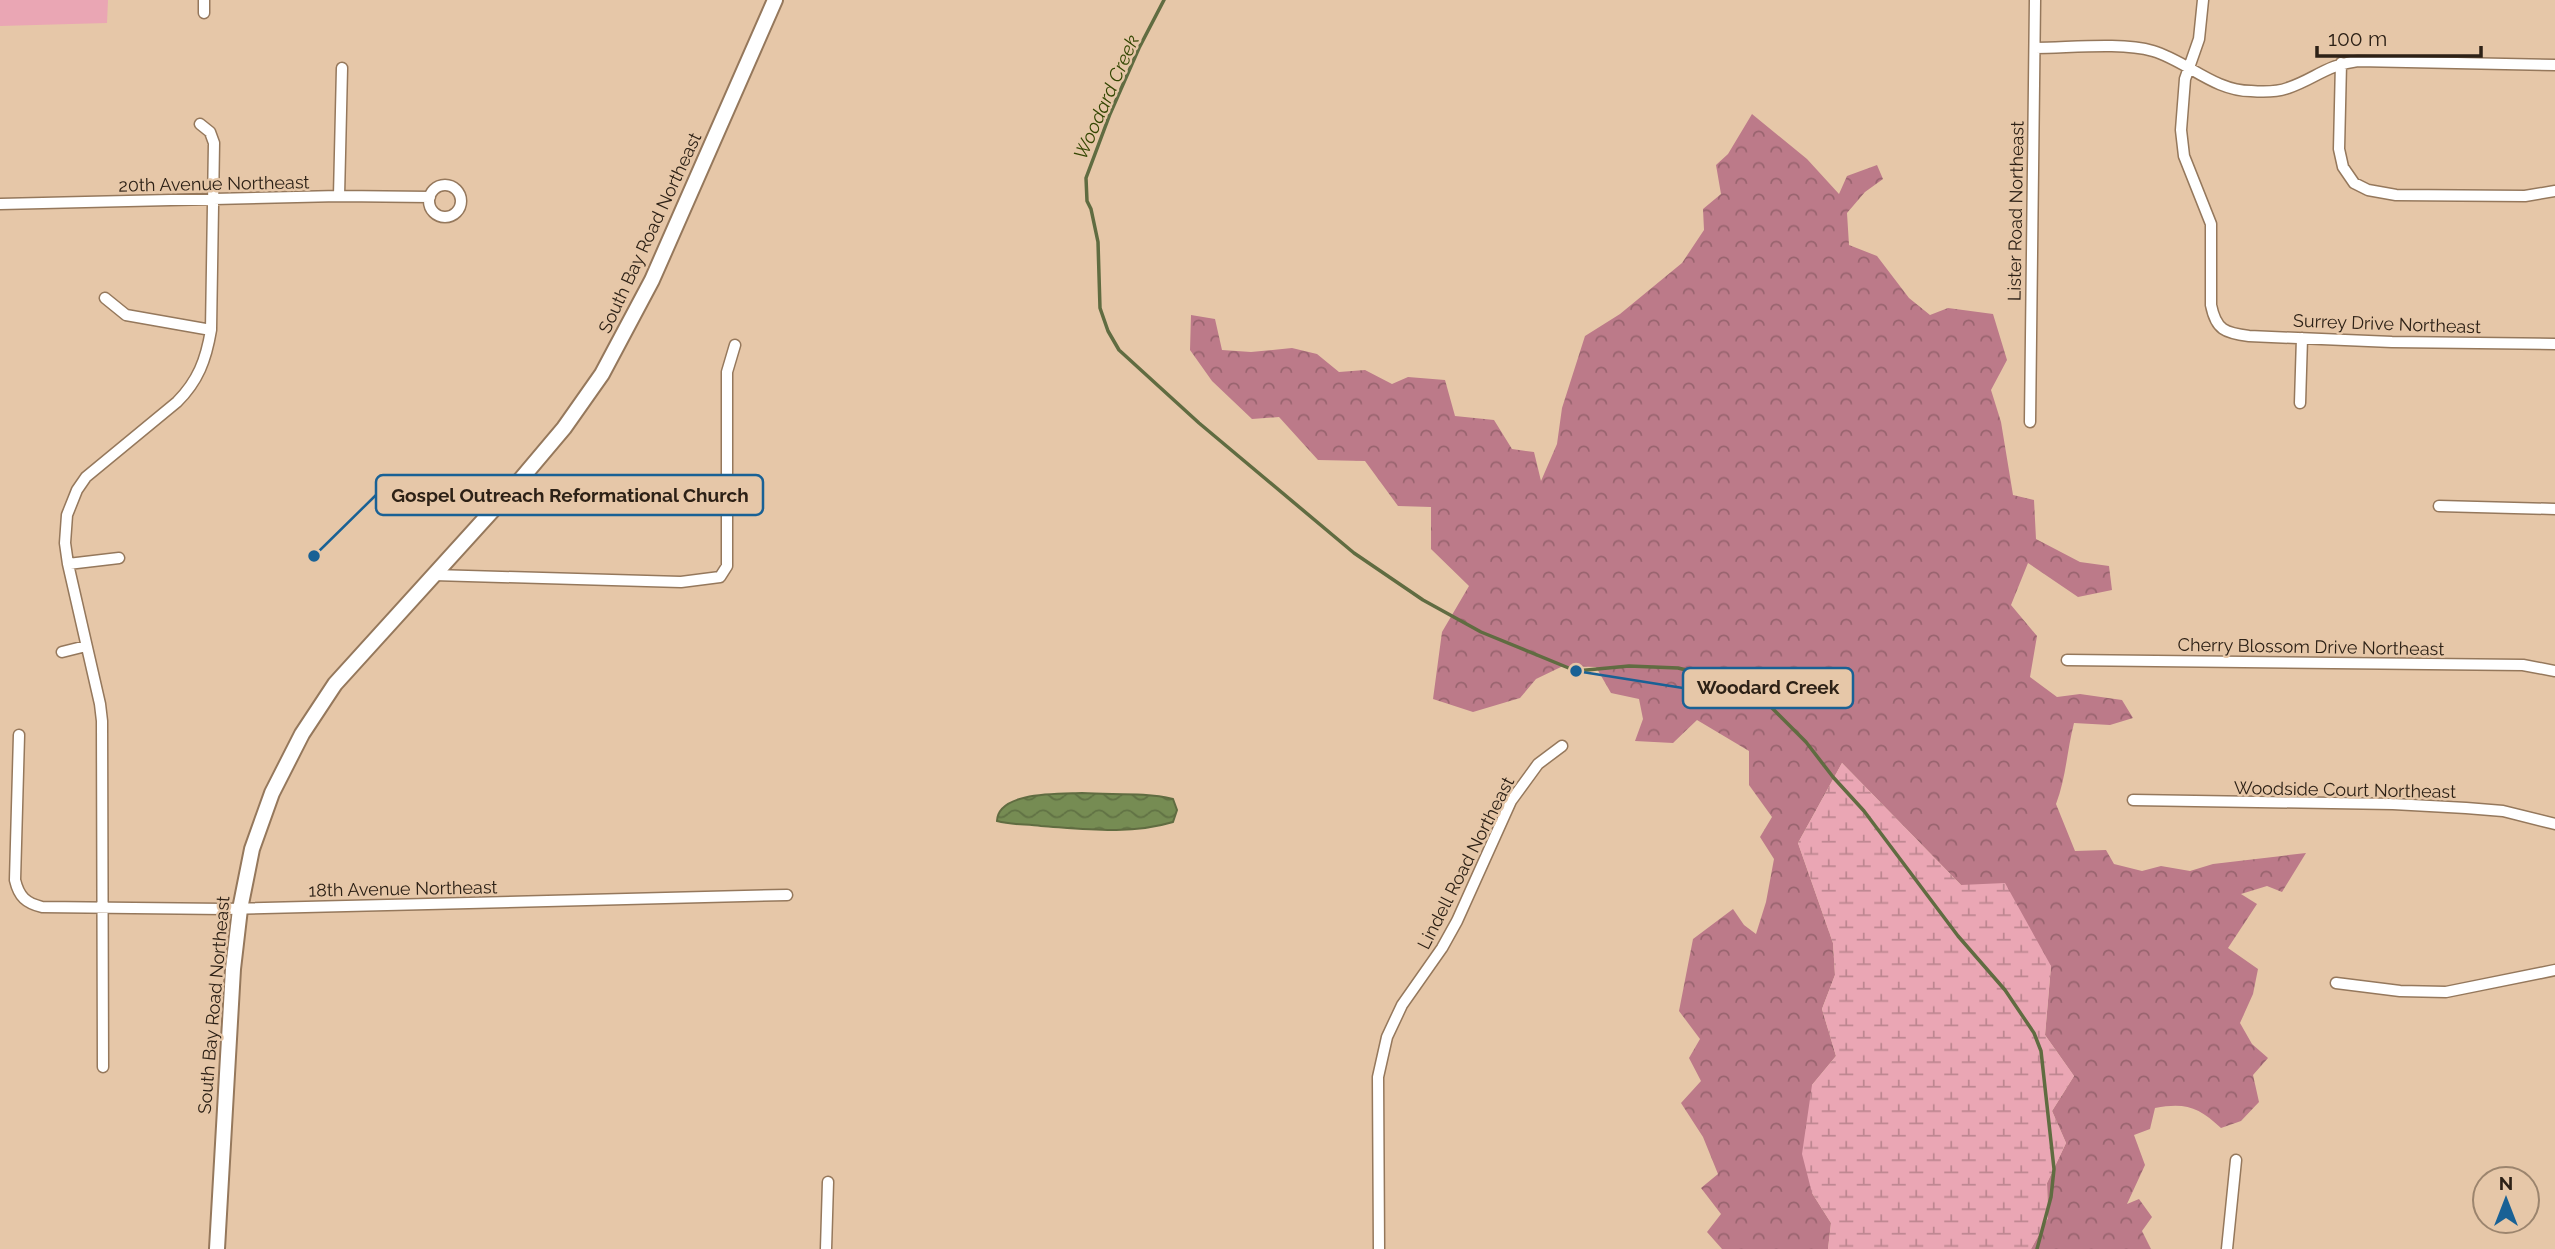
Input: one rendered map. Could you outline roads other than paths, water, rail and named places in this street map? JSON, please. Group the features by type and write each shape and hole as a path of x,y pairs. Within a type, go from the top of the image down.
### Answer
{"street":[{"path":"204,13 205,0"},
{"name":"South Bay Road Northeast","path":"217,1249 233,969 240,909 246,874 261,821 285,763 335,684 564,428 620,344 657,269 775,0"},
{"name":"Lister Road Northeast","path":"2030,422 2035,0"},
{"path":"2190,69 2199,39 2203,0"},
{"path":"2035,48 2135,48 2175,59 2222,86 2247,91 2289,88 2341,63 2374,61 2555,65"},
{"path":"2341,63 2339,149 2343,167 2354,183 2368,190 2396,195 2525,196 2555,191"},
{"path":"339,196 342,68"},
{"name":"Surrey Drive Northeast","path":"2190,69 2182,101 2184,156 2211,224 2211,305 2220,328 2231,334 2302,338 2555,344"},
{"path":"103,1067 103,721 68,564 65,543 67,515 78,490 98,467 189,390 205,361 211,330 214,144 210,132 200,124"},
{"name":"20th Avenue Northeast","path":"0,204 339,196 429,197"},
{"path":"105,298 126,315 211,330"},
{"path":"2300,403 2302,338"},
{"path":"433,575 681,582 720,577 727,566 727,372 735,345"},
{"path":"2439,506 2555,509"},
{"path":"68,564 119,558"},
{"path":"62,652 86,646"},
{"name":"Cherry Blossom Drive Northeast","path":"2067,660 2523,665 2555,671"},
{"name":"18th Avenue Northeast","path":"19,735 14,867 17,891 22,898 43,907 240,909 787,895"},
{"name":"Lindell Road Northeast","path":"1379,1249 1378,1077 1387,1037 1402,1005 1442,948 1457,921 1511,801 1538,764 1562,746"},
{"name":"Woodside Court Northeast","path":"2133,800 2393,804 2466,808 2503,811 2555,824"},
{"path":"2336,983 2400,991 2446,992 2555,970"},
{"path":"2227,1249 2236,1160"},
{"path":"826,1249 828,1182"}],"water":[{"path":"1046,794 1162,797 1173,799 1177,810 1173,822 1124,830 997,821 1000,811 1019,799"}],"waterway":[{"name":"Woodard Creek","path":"1164,0 1110,114 1086,178 1087,201 1098,242 1100,308 1108,331 1119,350 1199,423 1354,553 1423,600 1481,632 1576,671 1629,666 1678,668 1728,680 1763,699 1806,742 1864,811 1958,936 2005,990 2034,1033 2041,1051 2054,1169 2051,1197 2037,1249"}],"place":[{"name":"Gospel Outreach Reformational Church","path":"314,556"},
{"name":"Woodard Creek","path":"1576,671"}]}
